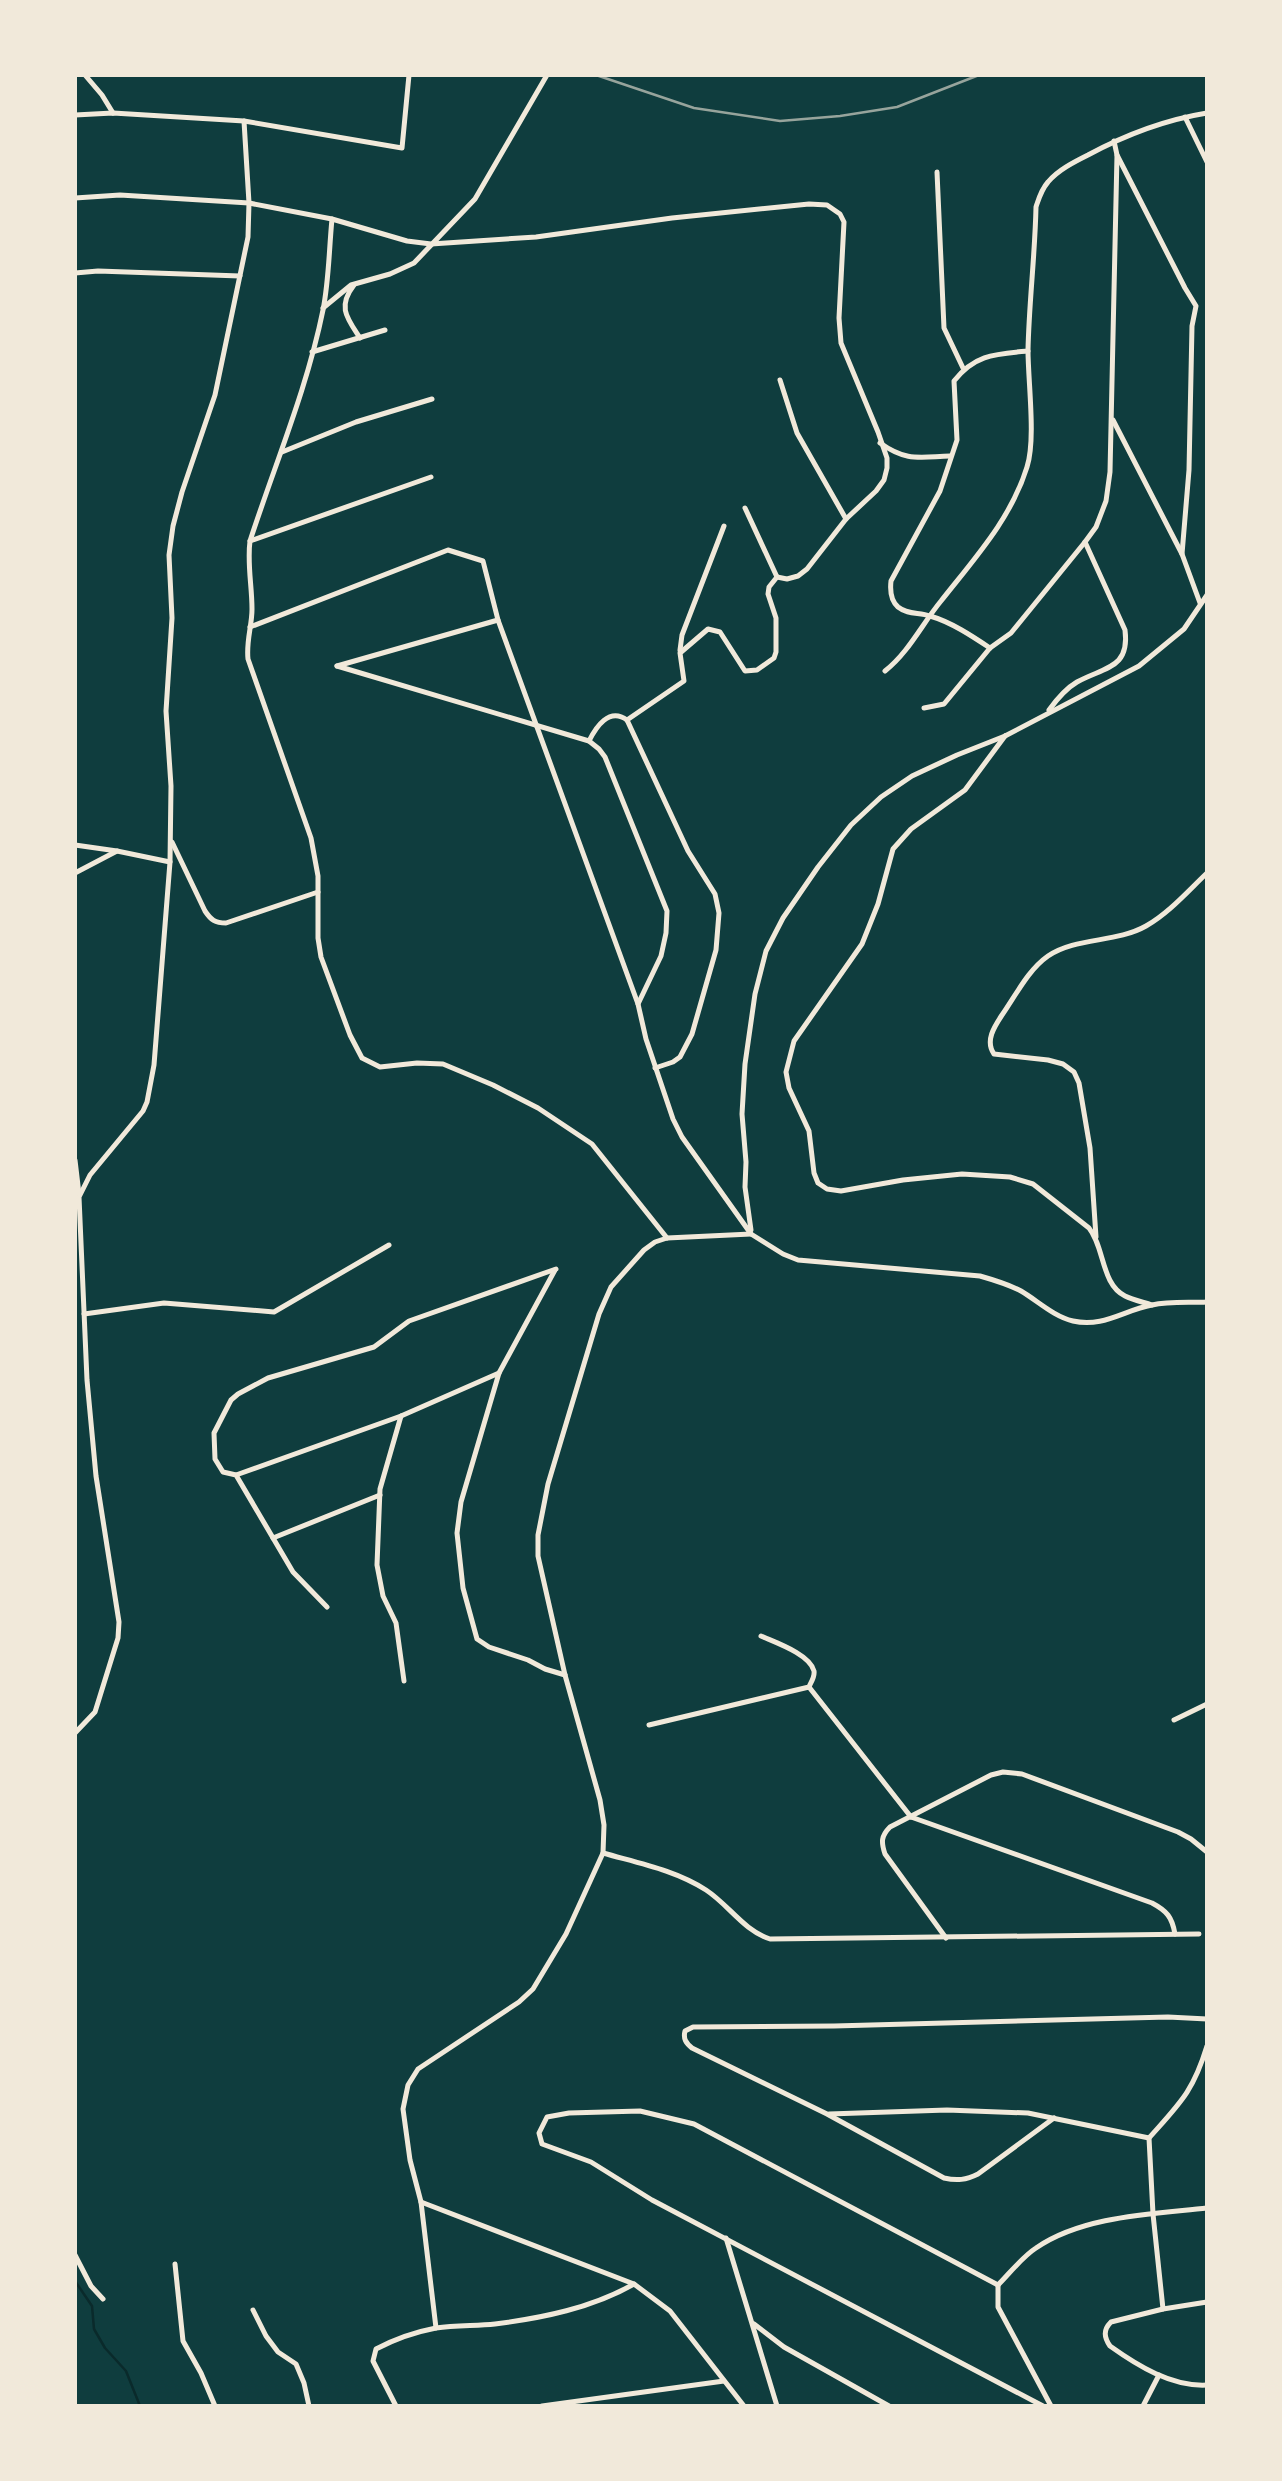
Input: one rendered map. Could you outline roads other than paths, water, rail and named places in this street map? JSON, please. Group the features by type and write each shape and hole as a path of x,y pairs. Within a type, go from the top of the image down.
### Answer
{"street":[{"path":"85,75 113,113"},
{"path":"75,116 113,113 244,121 402,148 409,75"},
{"path":"323,308 340,292 356,283 414,263 475,199 547,75"},
{"path":"886,671 900,660 929,615 990,539 1018,493 1028,464 1028,351 1036,207 1040,193 1049,181 1069,165 1114,141 1139,130 1207,113"},
{"path":"1185,117 1207,162"},
{"path":"75,1734 95,1712 120,1622 96,1476 77,1207 90,1175 135,1122 147,1102 154,1065 170,862 172,786 166,711 172,618 169,555 182,492 215,395 248,237 244,121"},
{"path":"924,708 944,704 990,648 1011,633 1096,527 1106,501 1112,417 1117,155 1114,141"},
{"path":"1117,155 1196,306 1192,326 1189,470 1182,554"},
{"path":"937,172 944,328 963,368"},
{"path":"75,198 120,195 248,203 332,219 407,241 431,244 536,237 749,209 827,205 839,214 844,222 839,318 841,343 887,458 884,480 846,519 807,569 799,576 786,579 777,577"},
{"path":"332,219 323,308 282,453 250,541 248,556 252,612 247,639 248,659 311,838 318,892 318,938 321,957 350,1035 362,1058 390,1068 417,1063 443,1064 538,1108 592,1144 667,1238"},
{"path":"75,273 98,271 240,276"},
{"path":"356,283 347,293 344,304 347,318 360,338"},
{"path":"1196,306 1207,304"},
{"path":"312,352 385,330"},
{"path":"990,648 929,615 912,614 895,605 890,594 891,581 940,491 957,440 954,381 963,368 992,355 1028,351"},
{"path":"780,380 797,433 846,519"},
{"path":"282,453 356,422 432,399"},
{"path":"1112,417 1182,554 1200,603"},
{"path":"880,442 897,454 915,458 950,456"},
{"path":"250,541 431,477"},
{"path":"745,508 777,577"},
{"path":"627,720 684,681 680,653 682,635 724,526"},
{"path":"1047,712 1065,690 1117,663 1125,654 1125,630 1085,542"},
{"path":"250,627 448,550 483,561 498,620 638,1004 655,1068 682,1137 751,1234 798,1260 980,1276 1012,1287 1055,1314 1073,1321 1114,1319 1152,1305 1207,1302"},
{"path":"680,653 708,629 714,629 720,632 745,671 757,670 774,657 776,618 768,594 769,587 777,577"},
{"path":"751,1234 745,1187 742,1114 745,1064 755,995 766,951 783,918 818,867 851,825 881,797 912,776 1005,736 1150,658 1184,629 1207,595"},
{"path":"498,620 337,666 589,741 599,748 667,911 661,956 638,1004"},
{"path":"589,741 604,719 617,716 627,720 688,851 715,894 719,913 720,928 716,950 692,1034 680,1057 655,1068"},
{"path":"1005,736 965,790 911,829 892,849 878,904 862,944 794,1041 786,1072 789,1088 809,1131 814,1173 818,1183 827,1189 841,1191 903,1180 962,1174 1010,1177 1041,1189 1097,1237"},
{"path":"170,840 211,920 226,923 318,892"},
{"path":"75,845 170,862"},
{"path":"75,873 117,851"},
{"path":"1152,1305 1127,1297 1117,1291 1109,1280 1097,1237 1090,1148 1079,1083 1074,1072 1063,1064 1048,1060 994,1054 990,1048 990,1038 995,1025 1032,971 1049,956 1064,948 1143,928 1161,917 1207,873"},
{"path":"75,1160 79,1197"},
{"path":"436,2328 421,2202 410,2160 403,2109 408,2085 418,2069 519,2002 533,1989 566,1934 603,1853 604,1825 600,1800 565,1675 538,1556 538,1535 548,1484 599,1314 611,1287 654,1242 667,1238 751,1234"},
{"path":"84,1314 164,1303 274,1312 389,1245"},
{"path":"499,1373 401,1416 236,1475 223,1472 215,1459 214,1433 231,1400 268,1378 374,1347 410,1321 556,1269 499,1373 461,1502 457,1533 463,1588 477,1639 489,1647 565,1675"},
{"path":"401,1416 380,1495 377,1565 383,1596 396,1623 404,1681"},
{"path":"236,1475 293,1572 327,1607"},
{"path":"273,1538 380,1495"},
{"path":"761,1636 803,1656 811,1664 813,1677 809,1687"},
{"path":"649,1725 809,1687"},
{"path":"809,1687 911,1817 1152,1903 1166,1910 1172,1919 1175,1934"},
{"path":"1174,1720 1207,1704"},
{"path":"946,1938 885,1854 882,1835 890,1826 991,1775 1003,1772 1022,1774 1178,1832 1207,1852"},
{"path":"603,1853 656,1868 703,1888 718,1898 755,1934 770,1939 1199,1934"},
{"path":"1054,2118 978,2174 967,2180 956,2181 944,2178 827,2114 692,2048 686,2043 685,2031 693,2027 1207,2019"},
{"path":"1163,2309 1153,2214 1149,2138 1178,2108 1191,2089 1207,2046"},
{"path":"827,2114 947,2110 1028,2113 1149,2138"},
{"path":"998,2285 694,2124 640,2111 569,2113 547,2117 539,2133 542,2144 591,2162 652,2200 1043,2406"},
{"path":"421,2202 634,2284 670,2311 744,2406"},
{"path":"1051,2406 998,2306 998,2285 1034,2249 1061,2233 1087,2225 1207,2208"},
{"path":"726,2238 777,2406"},
{"path":"75,2255 90,2286 103,2299"},
{"path":"175,2264 183,2341 209,2389 215,2406"},
{"path":"396,2406 373,2361 376,2349 398,2338 436,2328 496,2323 586,2306 609,2298 634,2284"},
{"path":"1207,2302 1163,2309 1111,2322 1105,2332 1110,2346 1159,2375 1183,2383 1207,2385"},
{"path":"253,2310 265,2336 278,2352 296,2364 309,2406"},
{"path":"753,2323 784,2347 889,2406"},
{"path":"1143,2406 1159,2375"},
{"path":"542,2406 724,2381"}],"waterway":[{"path":"75,2281 92,2306 94,2329 105,2348 126,2371 140,2406"}],"railway":[{"path":"596,75 694,108 780,121 840,116 897,107 979,75"}]}
